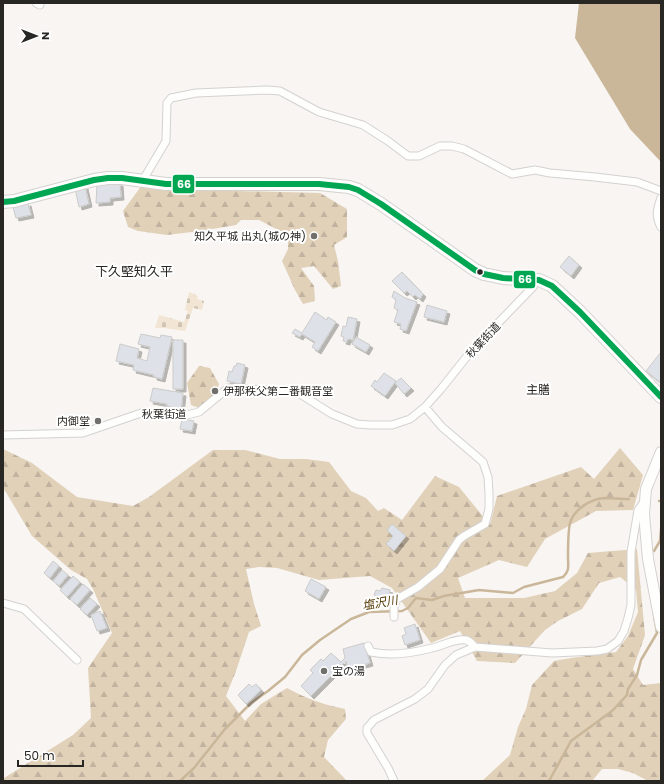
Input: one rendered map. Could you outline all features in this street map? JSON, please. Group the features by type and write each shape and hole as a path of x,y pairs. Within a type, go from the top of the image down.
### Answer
{"highway":[{"path":"3,202 31,197 94,180 122,178 166,184 319,184 349,187 358,190 381,204 475,270 484,274 503,278 535,280 552,286 580,312 661,397"}],"main road":[{"path":"661,452 650,477 644,502 648,558 661,627"}],"street":[{"path":"143,180 166,141 167,103 171,98 196,93 267,90 280,91 319,112 363,125 408,156 419,156 440,146 452,146 464,149 512,174 535,170 550,173 637,182 661,191"},
{"path":"661,198 656,213 661,227"},
{"name":"秋葉街道","path":"3,435 83,433 144,412 187,415 200,412 228,388 289,391 300,394 332,414 357,424 392,424 401,422 410,419 441,390 472,350 533,287 535,280"},
{"path":"394,617 394,606 397,599 418,587 440,569 459,540 485,524 489,509 488,477 483,462 442,426 425,406"},
{"path":"394,781 367,733 367,728 374,720 415,699 428,688 445,665 456,655 475,647 552,653 597,651 607,649 618,641 624,631 631,605 631,552 638,510 644,502"},
{"path":"3,603 24,609 77,660"},
{"path":"368,646 370,652 380,654 395,654 432,648 457,640 471,642 475,647"}],"green space":[{"path":"142,185 162,189 320,193 347,209 347,237 334,245 338,261 341,286 333,289 314,266 301,268 314,286 315,301 303,304 282,261 288,249 288,235 259,220 241,220 236,225 167,235 138,231 128,227 123,211"},
{"path":"189,292 198,296 197,299 204,301 202,310 193,308 185,331 155,328 159,315 184,322 188,311 185,310"},
{"path":"199,366 210,368 219,384 216,394 199,408 191,405 187,383"},
{"path":"620,448 643,475 633,510 596,511 545,539 527,567 499,560 458,578 465,598 524,598 555,591 577,573 588,553 637,549 645,635 633,669 643,685 661,683 661,781 648,781 633,773 618,769 602,769 592,781 482,781 510,755 518,727 526,709 532,685 554,661 616,652 628,636 638,612 636,590 620,577 599,583 582,609 558,621 545,630 515,663 477,661 460,631 431,643 392,588 370,576 319,580 277,568 259,567 246,569 261,626 249,632 226,696 245,721 261,704 287,688 315,701 345,709 346,719 328,740 324,757 347,781 3,781 4,778 73,735 91,718 88,668 112,633 93,589 87,579 71,570 32,536 3,488 3,449 32,463 77,497 133,506 149,497 213,450 245,450 280,459 306,459 329,462 351,491 366,498 378,511 384,508 402,520 435,476 459,487 490,525 497,496 581,467 594,479"}],"shaded area":[{"path":"579,3 661,3 661,162 630,129 575,38"}],"building":[{"path":"120,183 121,197 110,198 110,202 96,203 97,184"},
{"path":"85,186 89,204 79,207 75,188"},
{"path":"28,203 31,215 16,218 13,207"},
{"path":"569,256 579,265 571,276 560,267"},
{"path":"402,272 423,294 420,299 415,295 413,297 407,291 404,293 392,281"},
{"path":"394,291 405,298 417,302 406,331 400,329 401,324 394,322 398,310 394,308 396,300 392,297"},
{"path":"427,305 447,311 444,322 424,317"},
{"path":"315,312 327,320 328,317 336,322 318,351 312,347 315,342 302,334 300,337 292,333 295,329 302,333"},
{"path":"348,317 357,319 353,340 348,339 347,342 343,341 344,337 341,336 343,326 346,327"},
{"path":"141,334 160,338 161,335 172,337 162,379 154,377 154,375 133,370 134,365 116,361 120,344 139,349 137,358 147,361 150,347 138,344"},
{"path":"356,337 370,345 366,352 352,344"},
{"path":"173,340 183,340 183,389 173,389"},
{"path":"661,352 661,383 646,371"},
{"path":"237,363 245,365 241,384 227,381 229,371 232,372"},
{"path":"384,373 396,381 385,396 371,386 375,380 377,382"},
{"path":"401,378 411,388 404,394 395,383"},
{"path":"153,388 183,393 181,410 171,410 171,407 167,406 167,404 150,401"},
{"path":"182,419 194,421 192,431 180,429"},
{"path":"392,524 406,536 394,551 386,544 393,536 387,530"},
{"path":"53,561 59,566 50,578 44,573"},
{"path":"62,570 68,575 59,586 53,581"},
{"path":"73,576 80,582 67,597 60,590"},
{"path":"311,579 326,587 319,599 305,591"},
{"path":"83,584 90,590 77,605 70,599"},
{"path":"382,588 390,590 389,593 392,594 390,598 387,597 386,599 374,595 376,590 380,591"},
{"path":"90,598 97,604 87,615 80,609"},
{"path":"100,611 107,628 97,631 91,615"},
{"path":"415,624 420,640 405,645 402,636 406,634 404,628"},
{"name":"宝の湯","path":"364,643 370,663 348,669 346,661 311,696 301,686 313,673 310,670 321,659 323,661 331,653 341,662 345,658 343,649"},
{"path":"249,684 252,687 256,684 261,690 246,704 238,695"}],"waterway":[{"name":"塩沢川","path":"180,781 194,768 225,729 251,703 285,677 302,655 320,640 351,619 369,612 402,611 408,608 416,598 432,600 444,596 479,590 513,593 524,587 563,577 568,568 569,527 575,513 594,500 604,498 629,499"},
{"path":"654,551 660,541 661,529"},
{"path":"549,781 571,741 612,711 627,695 628,689 637,675 641,660 657,633 654,615"}],"transit line":[{"name":"66","path":"3,202 14,201 94,180 108,178 122,178 166,184 319,184 349,187 358,190 381,204 475,270 484,274 503,278 539,280 552,286 580,312 661,397"}],"place":[{"name":"知久平城 出丸(城の神)","path":"314,236"},
{"name":"伊那秩父第二番観音堂","path":"215,391"},
{"name":"内御堂","path":"98,421"},
{"name":"宝の湯","path":"324,671"}],"district":[{"name":"下久堅知久平","path":"134,271"},
{"name":"主膳","path":"538,390"}]}
